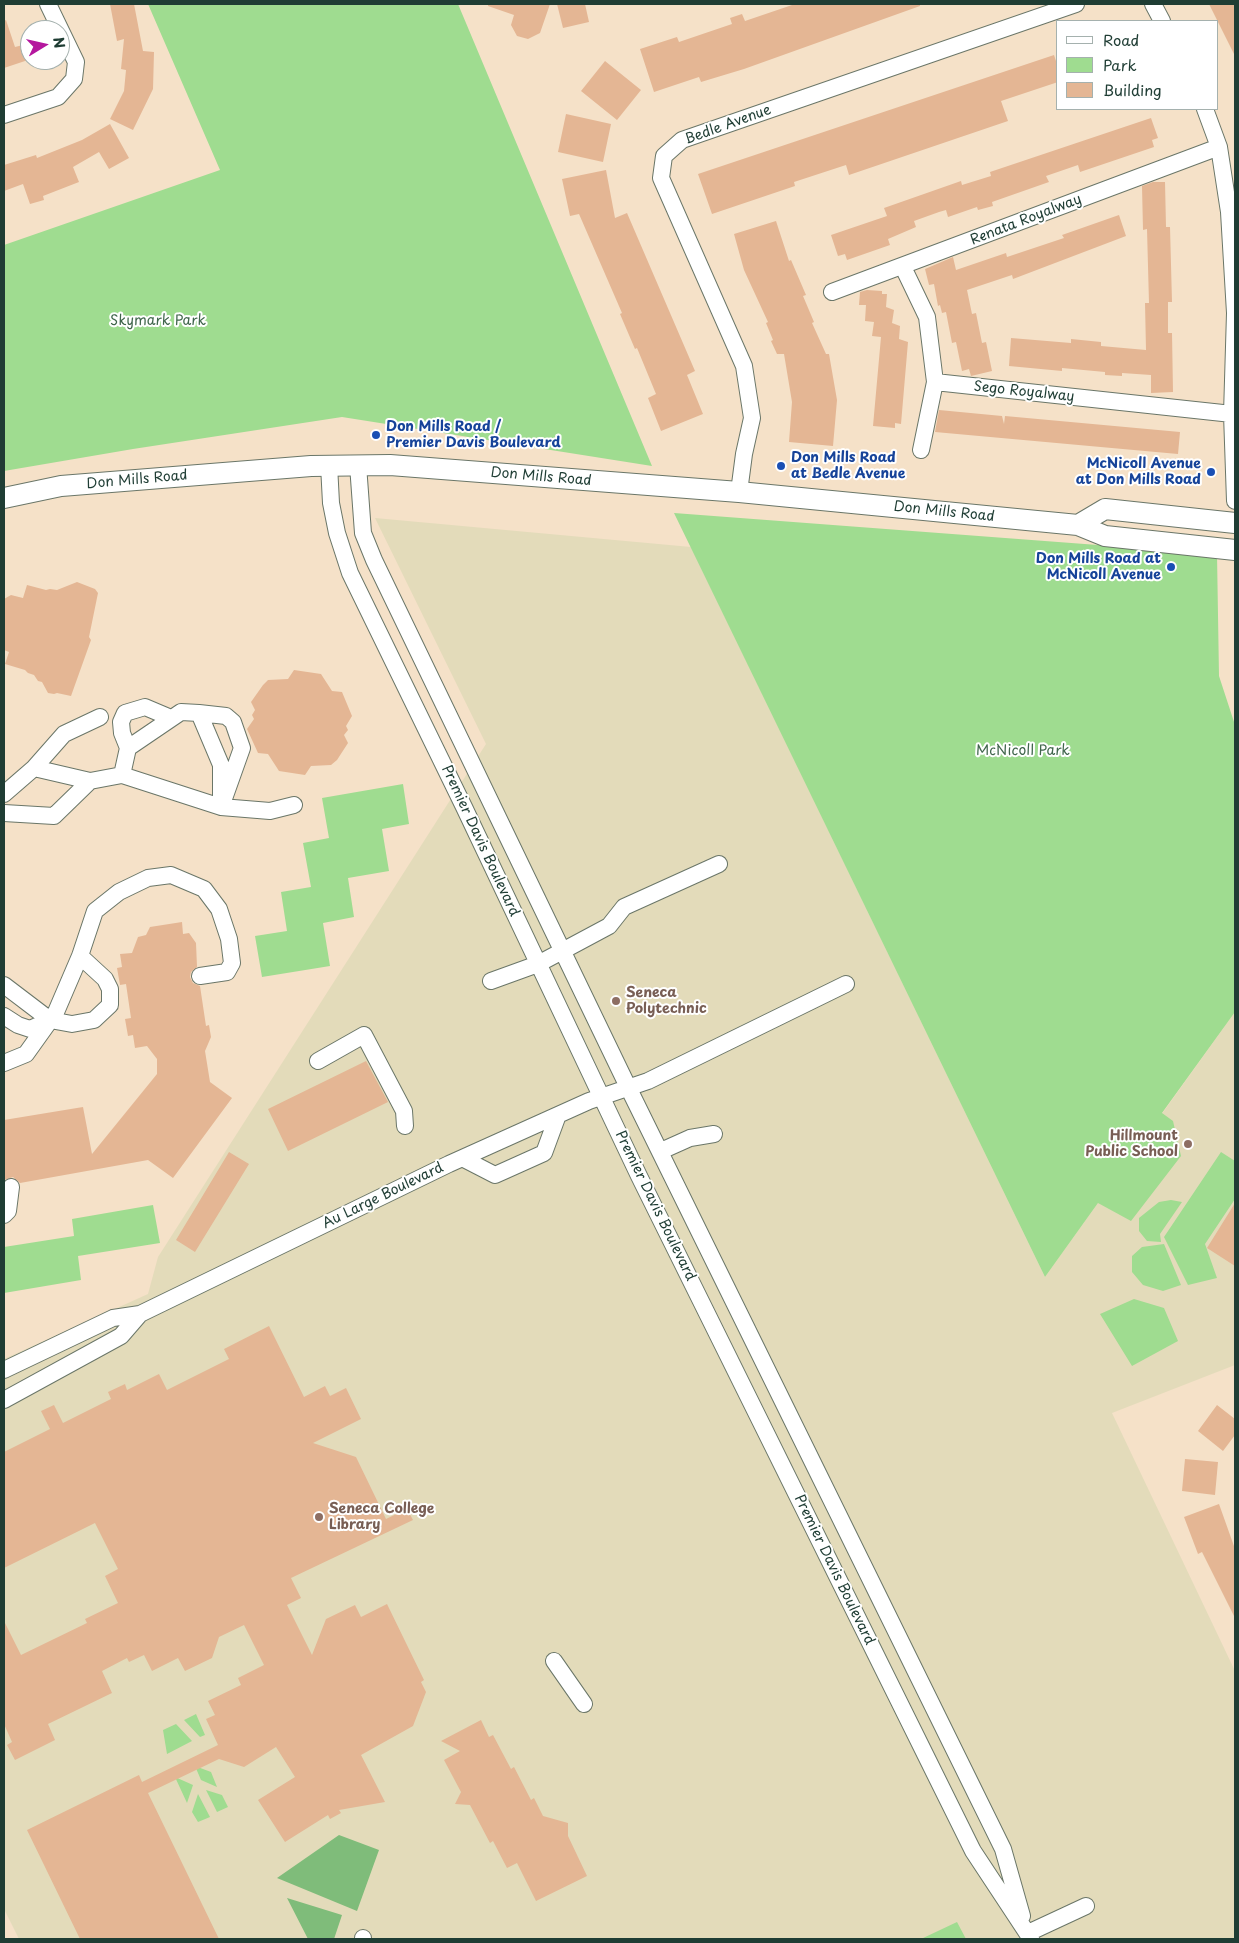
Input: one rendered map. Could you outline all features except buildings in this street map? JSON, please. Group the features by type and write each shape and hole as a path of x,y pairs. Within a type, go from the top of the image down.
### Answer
{"main road":[{"name":"Don Mills Road","path":"4,498 61,486 329,465 390,464 739,492 1078,525 1105,536 1235,550"},
{"path":"1078,525 1105,509 1235,523"}],"street":[{"path":"4,115 58,97 74,80 76,62 48,4"},
{"name":"Bedle Avenue","path":"739,492 744,454 752,418 744,366 661,178 664,156 682,140 1076,4"},
{"path":"1153,4 1161,20"},
{"path":"1205,110 1219,146 1229,212 1235,312 1232,414 1235,501"},
{"name":"Renata Royalway","path":"832,292 903,267 1219,146"},
{"path":"903,267 926,317 935,382 921,450"},
{"name":"Sego Royalway","path":"935,382 1232,414"},
{"name":"Premier Davis Boulevard","path":"329,465 331,503 337,533 350,573 600,1096 977,1860 1028,1934"},
{"name":"Premier Davis Boulevard","path":"358,465 362,533 374,560 629,1089 1003,1849 1028,1934"},
{"path":"122,775 128,748 122,733 121,722 125,713 145,707 171,718"},
{"path":"128,748 181,712 226,716 233,722 242,748 221,807"},
{"path":"199,713 221,765 221,807"},
{"path":"4,794 34,768 64,734 100,717"},
{"path":"34,768 90,781 122,775 221,807 270,811 294,805"},
{"path":"4,813 54,816 90,781"},
{"path":"491,981 538,964 609,926 624,907 719,864"},
{"path":"4,1063 26,1054 50,1020 80,956 95,911 119,892 148,878 171,875 204,889 219,909 229,939 232,963 227,972 200,976"},
{"path":"4,985 50,1020 72,1024 94,1020 110,1005 110,989 105,979 80,956"},
{"name":"Au Large Boulevard","path":"4,1370 113,1318 140,1314 462,1158 600,1096 629,1089 846,984"},
{"path":"4,1016 30,1030 50,1020"},
{"path":"318,1061 364,1035 404,1111 405,1126"},
{"path":"462,1158 495,1175 504,1171 544,1153 558,1115"},
{"path":"661,1151 690,1138 714,1134"},
{"path":"4,1215 8,1211 11,1187"},
{"name":"Au Large Boulevard","path":"4,1400 121,1336 140,1314"},
{"path":"554,1662 584,1704"},
{"path":"928,1760 953,1748"},
{"path":"1028,1934 1086,1906"}],"shaded area":[{"name":"Seneca Polytechnic","path":"375,518 691,547 1045,1277 1235,1012 1235,1365 1112,1413 1235,1671 1235,1939 19,1939 4,1909 4,1359 148,1294 158,1257 486,744"}],"green space":[{"name":"Skymark Park","path":"148,4 458,4 652,466 342,417 4,471 4,245 220,170"},
{"name":"McNicoll Park","path":"674,513 1217,554 1219,676 1235,725 1235,1012 1162,1113 1173,1121 1181,1156 1131,1221 1098,1203 1045,1277"},
{"path":"403,784 409,824 382,829 389,871 348,878 354,917 323,923 330,966 262,977 255,936 287,931 281,892 311,887 303,843 329,838 322,798"},
{"path":"1221,1152 1235,1161 1235,1199 1205,1244 1217,1278 1188,1285 1164,1237"},
{"path":"1171,1200 1182,1202 1160,1234 1161,1242 1147,1241 1139,1231 1139,1218 1159,1202"},
{"path":"153,1205 160,1243 78,1256 81,1280 4,1293 4,1247 74,1236 72,1219"},
{"path":"1164,1244 1181,1285 1163,1291 1143,1285 1132,1272 1132,1256 1142,1247"},
{"path":"1134,1299 1164,1308 1178,1341 1132,1366 1100,1314"},
{"path":"196,1714 205,1735 200,1737 184,1720"},
{"path":"176,1724 192,1741 167,1754 163,1730"},
{"path":"195,1766 211,1772 217,1787 201,1780"},
{"path":"175,1777 193,1785 187,1803"},
{"path":"206,1790 222,1795 228,1807 217,1812"},
{"path":"198,1794 210,1817 198,1822 192,1812"},
{"path":"339,1835 379,1850 357,1911 277,1878"},
{"path":"287,1898 342,1915 334,1939 308,1939"},
{"path":"957,1922 966,1939 921,1939"}],"place":[{"name":"Don Mills Road / Premier Davis Boulevard","path":"376,435"},
{"name":"Don Mills Road at Bedle Avenue","path":"781,466"},
{"name":"McNicoll Avenue at Don Mills Road","path":"1211,472"},
{"name":"Don Mills Road at McNicoll Avenue","path":"1171,567"},
{"name":"Seneca Polytechnic","path":"616,1001"},
{"name":"Hillmount Public School","path":"1188,1144"},
{"name":"Seneca College Library","path":"319,1517"}]}
